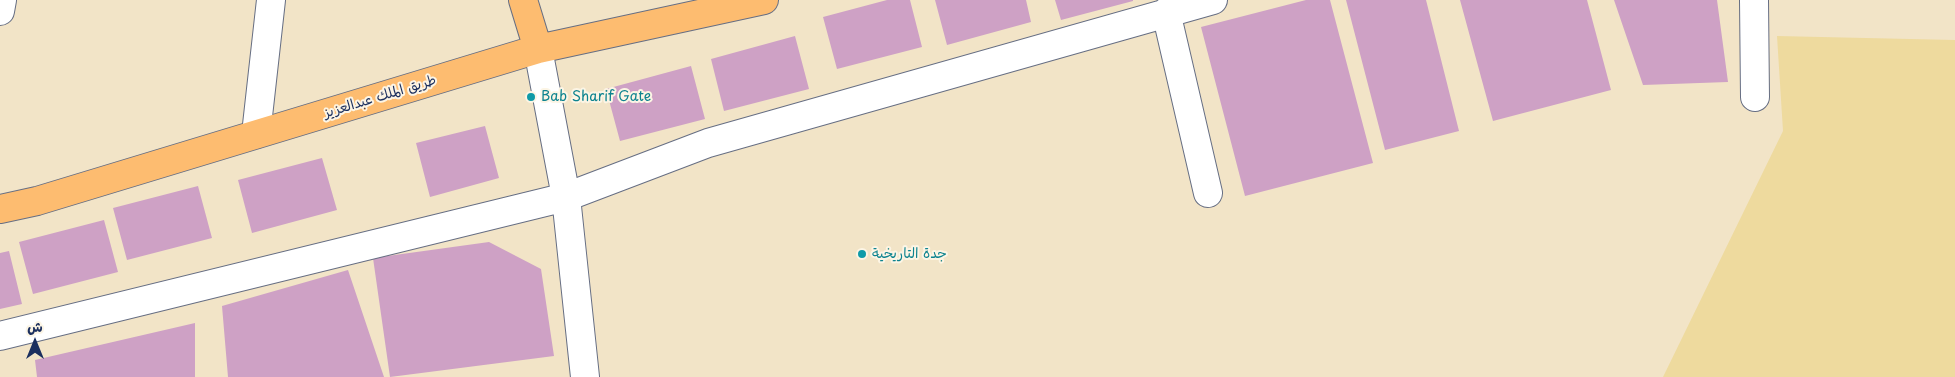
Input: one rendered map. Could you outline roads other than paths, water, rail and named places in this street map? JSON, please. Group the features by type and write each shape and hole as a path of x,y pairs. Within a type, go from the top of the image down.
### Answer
{"main road":[{"path":"523,0 538,50"},
{"name":"طريق الملك عبدالعزيز","path":"0,209 37,201 538,50 764,0"}],"street":[{"path":"0,11 2,0"},
{"path":"256,134 271,0"},
{"path":"0,336 566,197 708,143 1213,0"},
{"path":"1754,0 1755,97"},
{"path":"1166,12 1208,192"},
{"path":"538,50 566,197 585,377"}],"place":[{"name":"Bab Sharif Gate","path":"531,97"},
{"name":"جدة التاريخية","path":"862,254"}]}
